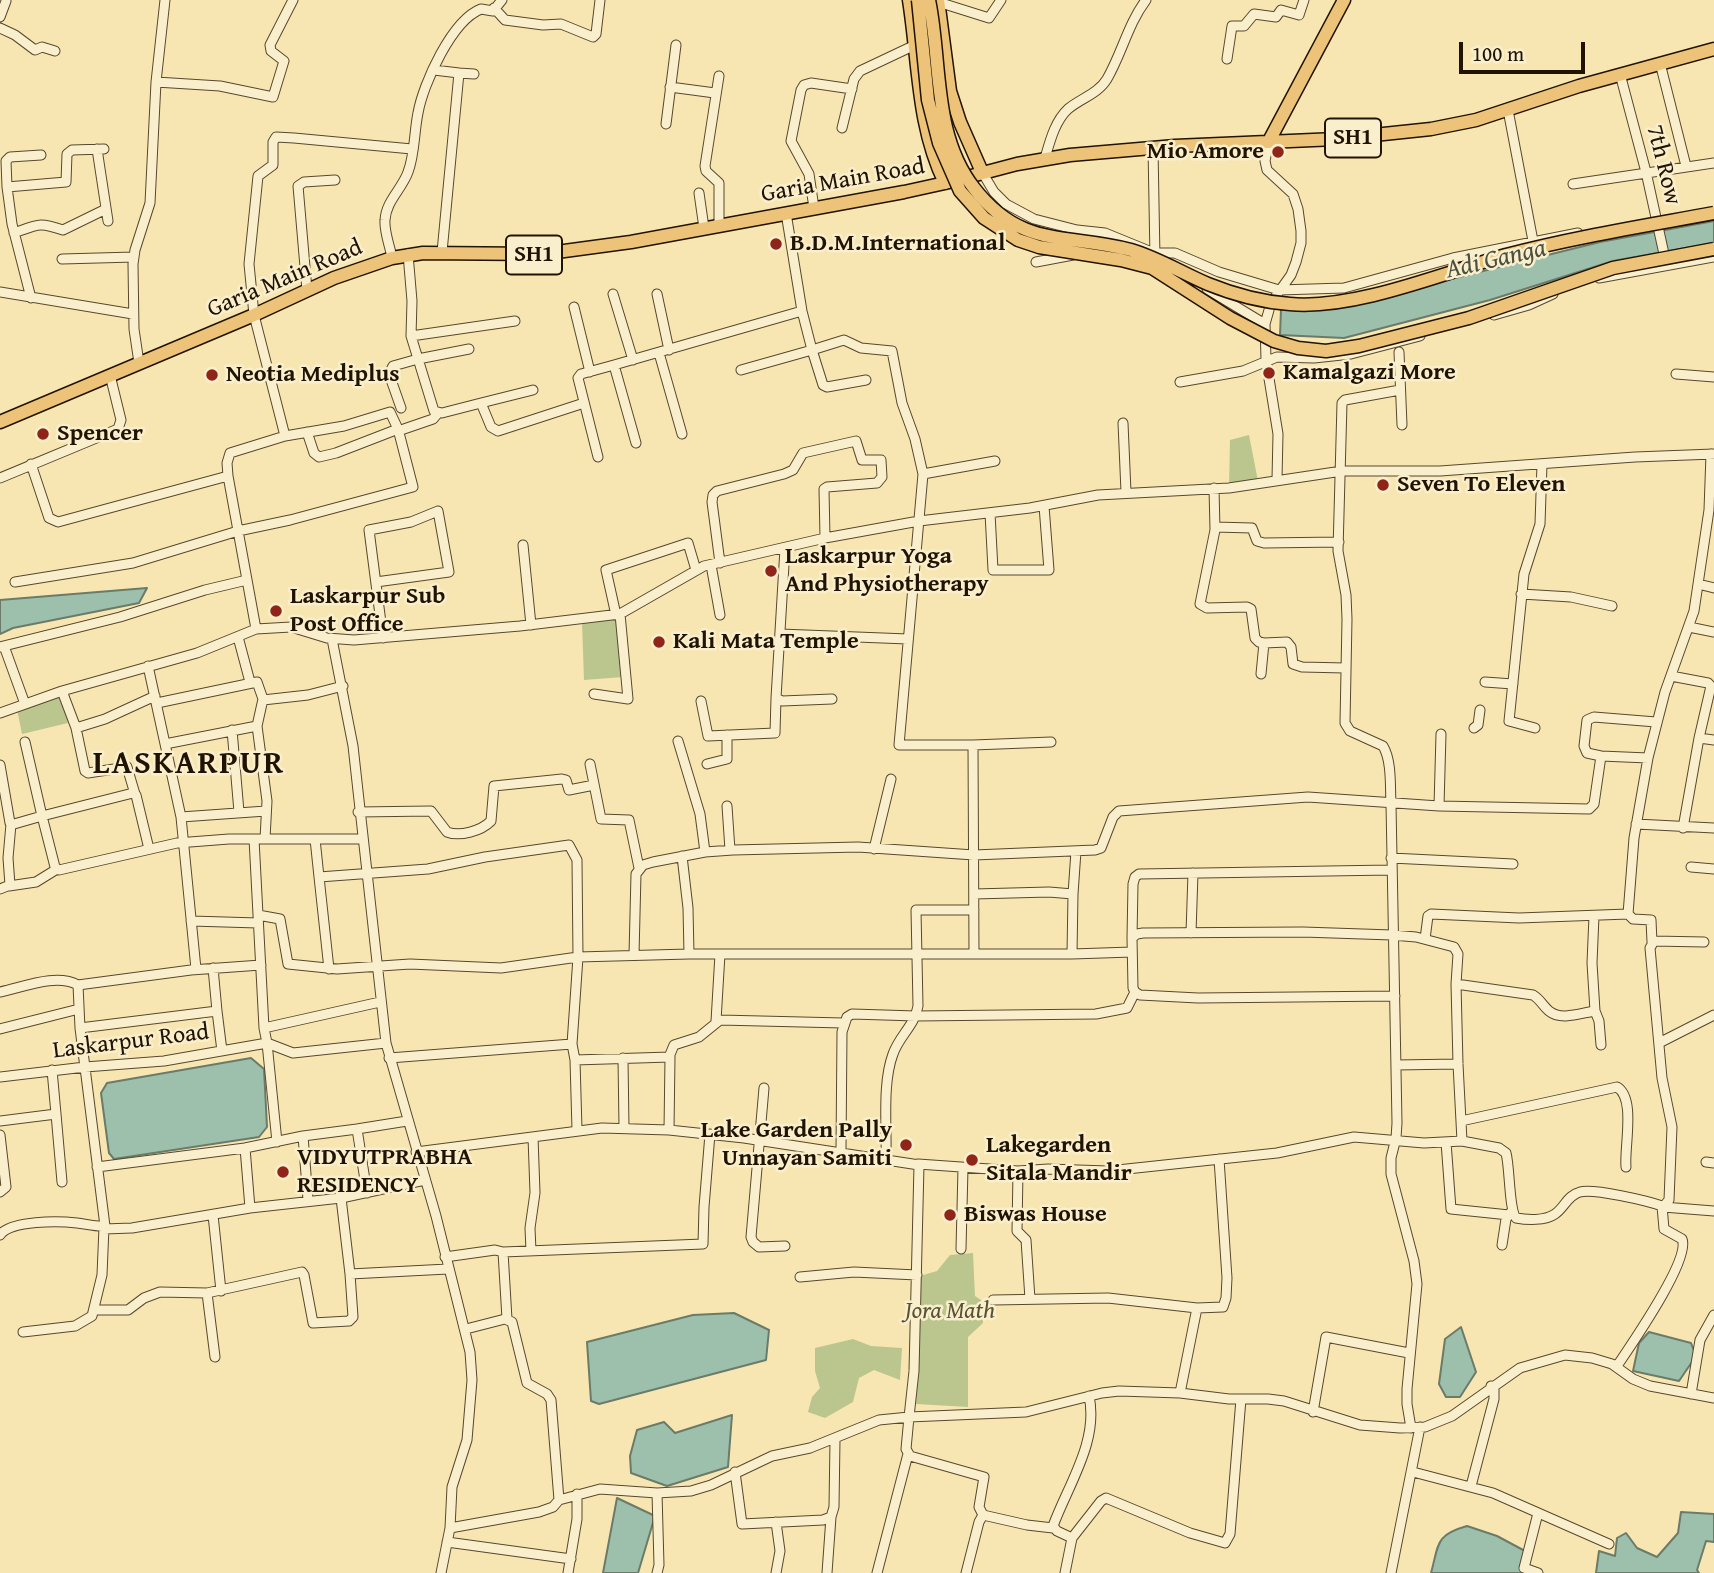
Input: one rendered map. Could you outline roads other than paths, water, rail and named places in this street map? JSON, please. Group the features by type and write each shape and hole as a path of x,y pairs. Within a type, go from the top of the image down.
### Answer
{"main road":[{"path":"909,0 924,122 934,160 945,183"},
{"path":"918,0 928,100 939,143 960,191 984,218 1018,240 1039,247 1121,260 1152,268 1230,318 1274,341 1298,348 1326,351 1359,346 1469,318 1613,268 1714,249"},
{"path":"1269,141 1344,0"},
{"path":"935,1 950,91 982,172"},
{"path":"935,1 939,96 948,136 960,167 973,187 1006,222 1038,234 1131,250 1241,296 1293,304 1357,299 1582,236 1714,211"},
{"name":"Garia Main Road","path":"0,422 254,316 307,290 393,257 442,252 542,254 631,242 945,183 1045,158 1153,148 1336,139 1431,129 1476,120 1620,74 1714,48"}],"street":[{"path":"139,363 133,314 134,257 150,203 156,82 165,0"},
{"path":"156,82 220,86 273,97 284,61 271,51 271,45 293,0"},
{"path":"393,257 385,220 392,197 409,170 420,104 434,69 467,17 481,9 493,11 502,0"},
{"path":"494,8 505,20 543,25 558,24 593,37 596,34 600,0"},
{"path":"935,1 989,18 1000,0"},
{"path":"1045,158 1060,118 1069,108 1094,93 1107,79 1130,25 1146,0"},
{"path":"1227,59 1232,26 1244,26 1254,14 1276,17 1281,10 1299,15 1304,0"},
{"path":"0,18 6,1"},
{"path":"0,29 15,34 35,50 42,47 55,51"},
{"path":"842,128 854,79 866,67 915,45"},
{"path":"666,124 676,46"},
{"path":"1660,63 1686,166"},
{"path":"434,69 474,74"},
{"path":"442,252 459,73"},
{"name":"7th Row","path":"1620,74 1667,265"},
{"path":"719,76 705,166 706,171 719,183 719,225"},
{"path":"814,208 809,174 791,141 801,90 806,83 852,89"},
{"path":"670,87 715,93"},
{"path":"1508,110 1533,241"},
{"path":"285,436 254,316 248,264 258,176 273,165 273,142 276,137 412,149"},
{"path":"1269,141 1265,161 1267,170 1293,194 1301,231 1301,243 1291,275 1268,310 1265,324 1266,360 1277,424 1277,479"},
{"path":"1153,148 1154,253 1157,275"},
{"path":"7,187 66,182 67,154 72,150 101,149 108,221"},
{"path":"31,298 15,233 7,187 6,161 10,157 41,155"},
{"path":"1573,184 1714,163"},
{"path":"982,172 994,192 1006,204 1034,219 1077,230 1105,233 1154,253 1175,253 1219,272 1279,290 1345,288 1453,258 1533,241 1714,211"},
{"path":"307,290 298,186 304,182 335,180"},
{"path":"699,193 704,228"},
{"path":"15,233 40,223 48,223 64,230 106,209"},
{"path":"786,213 803,311 823,386 866,380"},
{"path":"1036,262 1154,239"},
{"path":"1154,253 1164,265 1265,324"},
{"path":"408,254 412,301 411,336 433,409 439,413"},
{"path":"62,259 134,257"},
{"path":"1180,382 1243,371 1266,360 1291,356 1314,358 1370,350 1530,305 1600,278 1714,257"},
{"path":"0,292 133,314"},
{"path":"613,294 633,360"},
{"path":"656,294 664,351 682,434"},
{"path":"574,307 590,372"},
{"path":"598,457 578,377 803,311"},
{"path":"411,336 515,321"},
{"path":"741,370 844,340 861,348 892,351 902,403 915,439 923,474 899,745 1051,742"},
{"path":"401,408 390,369 418,359 469,349"},
{"path":"1399,352 1402,425"},
{"path":"614,365 636,443"},
{"path":"1676,374 1714,377"},
{"path":"0,478 119,427 121,419 110,375"},
{"path":"307,432 314,453 319,457 433,419 439,413 533,390"},
{"path":"1391,1573 1413,1472 1416,1428 1407,1404 1409,1353 1417,1284 1410,1245 1391,1174 1391,1158 1396,1141 1396,1065 1391,804 1385,749 1350,731 1345,723 1347,619 1339,542 1343,401 1400,390"},
{"path":"481,403 491,427 498,431 584,403"},
{"path":"15,582 133,563 238,531 413,487 398,429 390,412 344,426 285,436 229,453 228,476 238,531 256,629"},
{"path":"1122,423 1126,492"},
{"path":"720,615 713,495 717,491 793,470 803,453 856,441 862,460 881,460 882,477 877,483 824,489 825,538"},
{"path":"0,713 62,691 208,649 256,629 291,627 332,639 354,640 531,625 618,614 696,570 715,564 825,538 919,521 1044,506 1098,495 1214,488 1342,471 1440,471 1712,454 1709,510 1698,584 1689,627 1656,722 1648,758 1636,824 1628,914"},
{"path":"923,474 995,461"},
{"path":"31,464 49,517 58,522 228,476"},
{"path":"1535,728 1509,721 1521,594 1526,564 1540,524 1542,464"},
{"path":"1214,488 1215,527 1200,604 1207,608 1251,609 1255,638 1264,643 1287,642 1291,647 1293,664 1302,667 1345,668"},
{"path":"990,513 993,570 1049,570 1044,506"},
{"path":"376,582 449,572 438,511 411,522 369,530 383,638"},
{"path":"1215,527 1252,528 1257,541 1264,543 1339,542"},
{"path":"594,694 628,699 618,614 606,570 688,543 696,570"},
{"path":"523,545 531,625"},
{"path":"701,701 708,736 775,733 785,548"},
{"path":"25,704 2,646 120,617 205,590 247,580"},
{"path":"1698,584 1714,588"},
{"path":"1521,594 1571,597 1612,606"},
{"path":"1689,627 1714,632"},
{"path":"780,634 908,639"},
{"path":"238,637 250,682"},
{"path":"332,639 353,746 358,813 386,1043 466,1329 472,1372 465,1447 452,1487 450,1528 441,1573"},
{"path":"1261,674 1264,643"},
{"path":"148,666 181,817 196,969"},
{"path":"1671,676 1712,684 1683,828"},
{"path":"76,728 156,700 257,682 262,700 257,726 266,811 259,839 258,919 264,1028 277,1142"},
{"path":"1485,682 1513,684"},
{"path":"262,700 308,695 343,686"},
{"path":"62,691 76,728 85,771 88,773 127,767 149,849"},
{"path":"776,698 782,701 832,699"},
{"path":"1475,728 1480,710"},
{"path":"1648,758 1589,754 1584,750 1585,732 1589,717 1656,722"},
{"path":"165,744 257,726"},
{"path":"232,730 239,812"},
{"path":"1439,806 1441,734"},
{"path":"707,764 727,759 727,735"},
{"path":"1699,738 1714,740"},
{"path":"678,741 699,814 705,852"},
{"path":"25,742 57,869"},
{"path":"973,745 974,953"},
{"path":"639,868 643,864 682,856 730,850 858,847 974,855 1076,851 1101,848 1113,817 1119,811 1308,797 1391,804 1589,809 1594,804 1601,756"},
{"path":"590,764 601,819 629,820 639,868 635,884 634,956"},
{"path":"0,765 4,808 11,824 5,888 36,882 57,869 183,842 361,839"},
{"path":"358,813 431,811 447,832 458,834 481,829 491,821 494,786 562,779 566,780 569,790 594,785"},
{"path":"874,849 891,779"},
{"path":"11,824 135,793"},
{"path":"727,806 730,850"},
{"path":"181,817 266,811"},
{"path":"1636,824 1714,828"},
{"path":"315,839 329,969"},
{"path":"319,877 428,869 485,857 569,845 577,860 578,957 572,1044 575,1059 577,1130"},
{"path":"1072,954 1076,851"},
{"path":"682,856 688,908 689,954"},
{"path":"1391,858 1513,864"},
{"path":"1691,867 1714,869"},
{"path":"841,1151 843,1023 852,1014 1096,1014 1127,1008 1135,992 1132,938 1135,877 1143,873 1391,870"},
{"path":"1191,933 1193,873"},
{"path":"974,894 1073,894"},
{"path":"886,1158 889,1068 893,1052 916,1016 916,910 974,910"},
{"path":"1425,939 1428,916 1431,914 1519,918 1628,914 1633,919 1651,920 1650,948 1659,1043 1665,1101 1672,1127 1669,1200 1663,1207 1664,1227 1684,1242 1653,1310 1617,1366"},
{"path":"1594,916 1592,963 1595,1011 1599,1021 1601,1045"},
{"path":"191,921 277,918 281,921 288,964 329,969 410,964 515,968 578,957 689,954 1132,952"},
{"path":"1132,938 1137,934 1191,933 1303,932 1392,935 1425,939 1456,949 1462,1141"},
{"path":"1652,942 1704,942"},
{"path":"716,1021 720,954"},
{"path":"0,992 53,981 65,980 78,985 196,969 261,965"},
{"path":"213,968 222,1051"},
{"path":"1456,984 1533,995 1546,1010 1559,1016 1595,1011"},
{"path":"23,1332 75,1326 88,1319 94,1310 102,1275 104,1228 80,1028 78,985"},
{"path":"1135,992 1140,995 1198,998 1395,996"},
{"path":"264,1028 380,1002"},
{"path":"0,1029 79,1009"},
{"path":"80,1028 217,1011"},
{"path":"1659,1043 1714,1015"},
{"path":"669,1130 669,1057 674,1045 699,1037 716,1021 727,1019 843,1023"},
{"path":"267,1043 286,1052 304,1053 386,1043"},
{"name":"Laskarpur Road","path":"0,1077 164,1061 267,1043"},
{"path":"389,1058 572,1044"},
{"path":"575,1059 669,1057"},
{"path":"623,1058 624,1128"},
{"path":"1396,1065 1458,1064"},
{"path":"52,1070 62,1182"},
{"path":"1461,1121 1617,1087 1625,1095 1627,1107 1626,1167"},
{"path":"764,1088 751,1222 752,1242 759,1247 785,1246"},
{"path":"0,1121 56,1114"},
{"path":"97,1167 245,1148 303,1136 407,1121"},
{"path":"416,1152 577,1130 624,1128 710,1134 963,1168 1108,1171 1296,1150 1354,1137 1396,1141 1462,1141 1499,1148 1506,1153 1511,1180 1509,1215 1502,1245"},
{"path":"357,1129 367,1193"},
{"path":"445,1257 495,1250 503,1252 703,1244 710,1134"},
{"path":"0,1135 6,1187 0,1192"},
{"path":"303,1136 308,1200"},
{"path":"531,1251 530,1228 535,1193 533,1137"},
{"path":"1446,1142 1451,1209 1509,1215 1521,1219 1551,1216 1575,1194 1584,1191 1663,1207 1714,1212"},
{"path":"245,1148 250,1208"},
{"path":"993,1300 1108,1298 1197,1308 1223,1307 1226,1297 1219,1159"},
{"path":"877,1573 908,1454 906,1449 914,1371 918,1164"},
{"path":"961,1249 963,1168"},
{"path":"1018,1171 1017,1231 1026,1240 1030,1299"},
{"path":"0,1235 4,1229 17,1225 70,1222 104,1228 132,1228 250,1208 341,1198 425,1181"},
{"path":"94,1310 128,1310 144,1298 160,1292 207,1293 302,1272 313,1323 349,1321 353,1317 341,1198"},
{"path":"213,1215 221,1291"},
{"path":"1490,1217 1509,1215"},
{"path":"503,1252 507,1319 514,1326 527,1383 547,1394 551,1400 559,1500"},
{"path":"350,1274 448,1269"},
{"path":"800,1277 854,1272 917,1275"},
{"path":"207,1293 215,1357"},
{"path":"1180,1393 1197,1308"},
{"path":"1691,1394 1700,1340 1714,1315"},
{"path":"466,1329 507,1319"},
{"path":"1313,1412 1326,1338 1409,1353"},
{"path":"450,1528 539,1512 553,1507 559,1500 577,1494 617,1489 657,1493 686,1492 706,1487 772,1456 835,1440 879,1420 1016,1413 1119,1391 1277,1400 1360,1425 1416,1428 1446,1419 1520,1368 1558,1356 1592,1358 1617,1366 1650,1386 1714,1398"},
{"path":"1471,1486 1494,1399 1492,1387"},
{"path":"1053,1528 1089,1437 1092,1413 1089,1396"},
{"path":"1065,1573 1072,1538 1106,1498 1190,1533 1225,1543 1230,1534 1241,1399"},
{"path":"827,1573 834,1507 835,1440"},
{"path":"908,1454 918,1460 983,1476 985,1481 979,1507 983,1516"},
{"path":"735,1472 742,1524 822,1520 831,1517"},
{"path":"1413,1472 1471,1486 1609,1544"},
{"path":"657,1493 657,1573"},
{"path":"568,1573 577,1519 577,1494"},
{"path":"1538,1513 1524,1568 1538,1573"},
{"path":"983,1516 1053,1528 1072,1538"},
{"path":"966,1573 979,1522 983,1516"},
{"path":"776,1522 780,1551 776,1573"},
{"path":"447,1542 571,1559"}],"place":[{"name":"Mio Amore","path":"1278,152"},
{"name":"B.D.M.International","path":"776,244"},
{"name":"Kamalgazi More","path":"1269,373"},
{"name":"Neotia Mediplus","path":"212,375"},
{"name":"Spencer","path":"43,434"},
{"name":"Seven To Eleven","path":"1383,485"},
{"name":"Laskarpur Yoga And Physiotherapy","path":"771,571"},
{"name":"Laskarpur Sub Post Office","path":"276,611"},
{"name":"Kali Mata Temple","path":"659,642"},
{"name":"Lake Garden Pally Unnayan Samiti","path":"906,1145"},
{"name":"Lakegarden Sitala Mandir","path":"972,1160"},
{"name":"VIDYUTPRABHA RESIDENCY","path":"283,1172"},
{"name":"Biswas House","path":"950,1215"}],"district":[{"name":"LASKARPUR","path":"189,765"}],"water label":[{"name":"Adi Ganga","path":"1496,260"}],"park label":[{"name":"Jora Math","path":"950,1312"}]}
